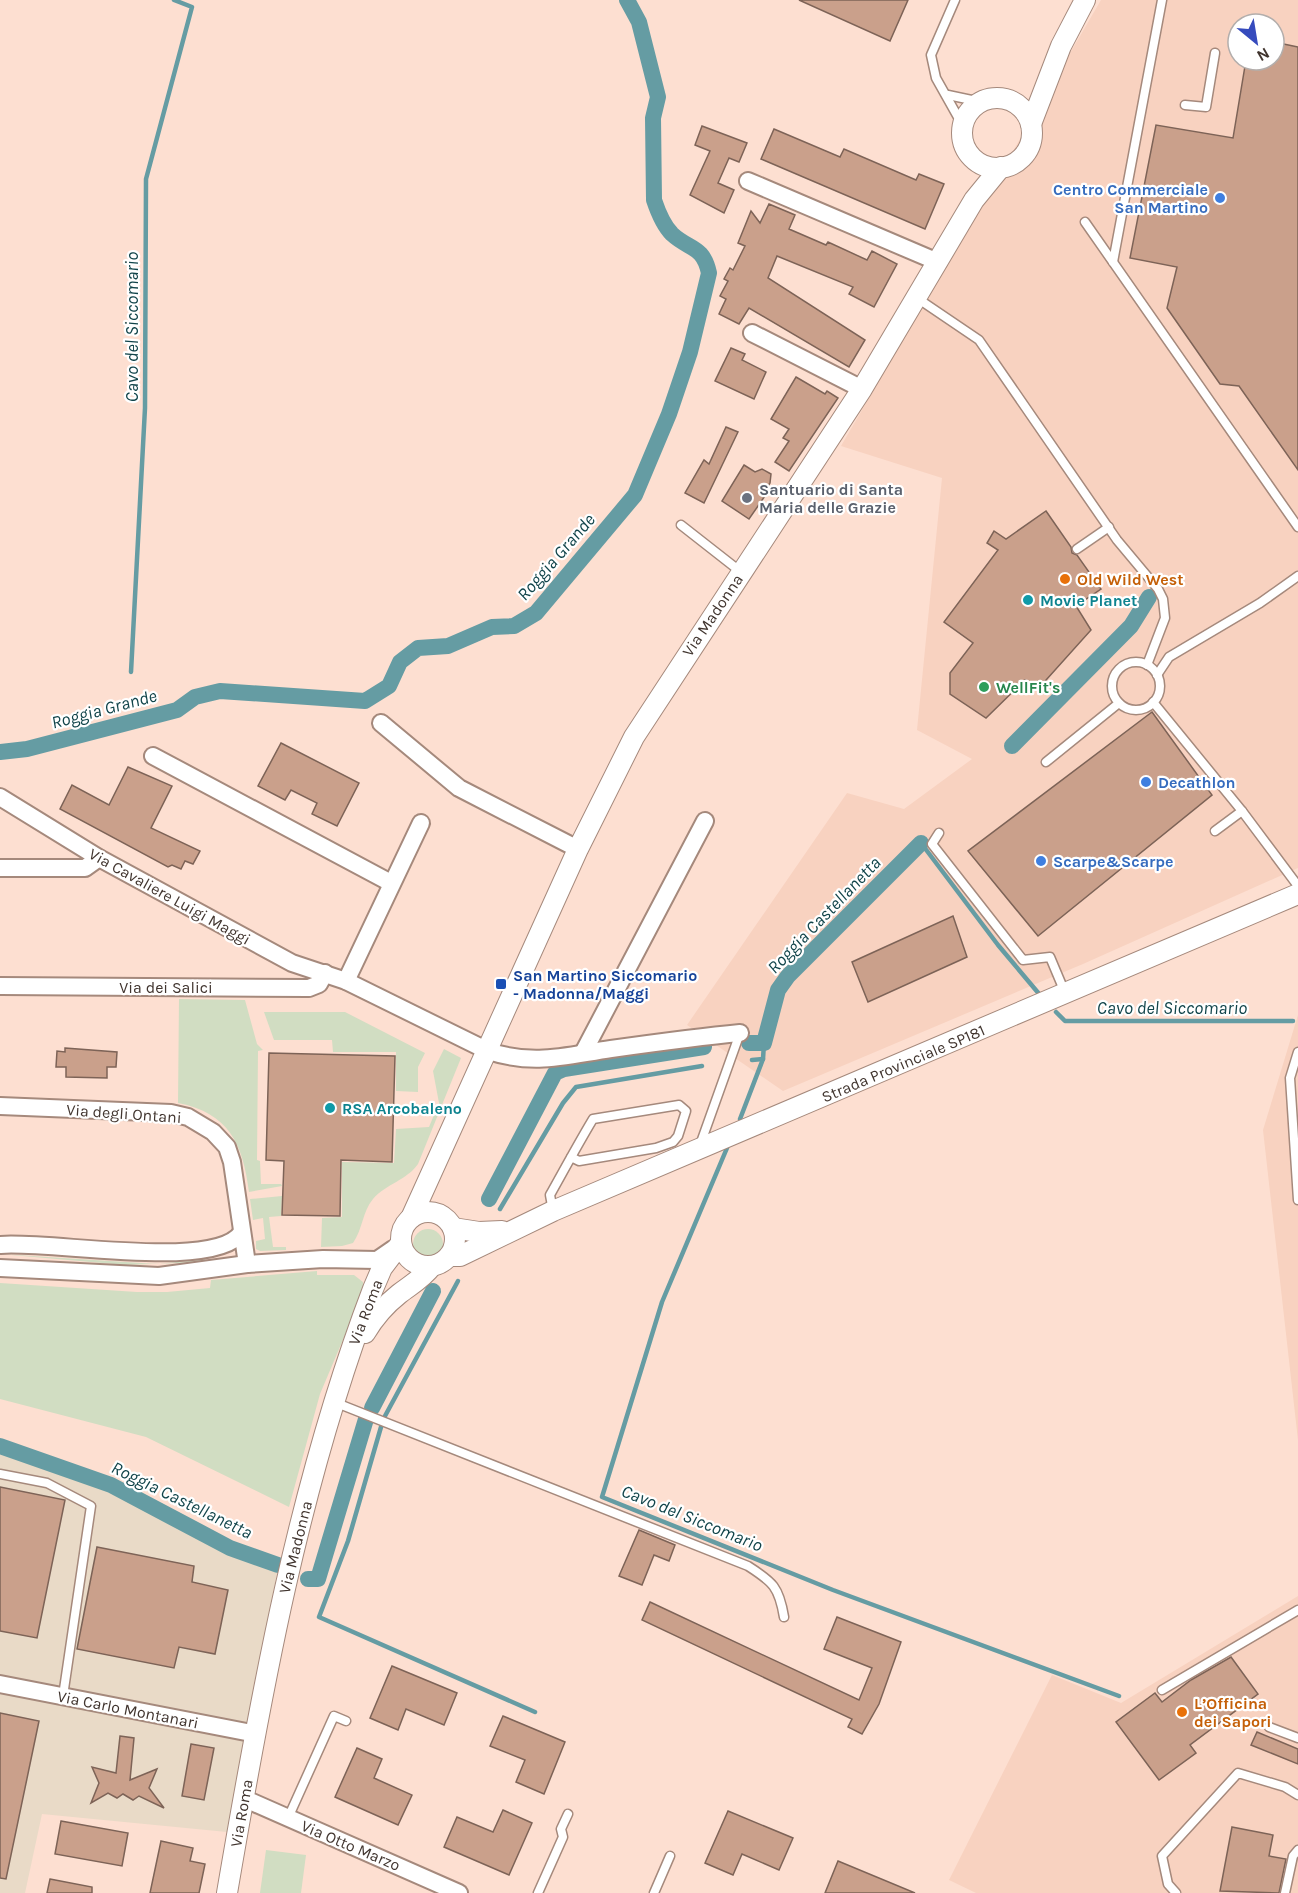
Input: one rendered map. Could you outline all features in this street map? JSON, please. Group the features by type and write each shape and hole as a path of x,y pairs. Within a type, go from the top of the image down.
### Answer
{"street":[{"name":"Via Madonna","path":"981,102 1000,98 1009,100 1032,88 1060,46 1085,0"},
{"name":"Via Madonna","path":"411,1218 609,782 650,708 862,389 974,200 1001,167 1010,165 1024,155 1032,135 1031,124 1060,46"},
{"path":"1009,100 1019,105 1031,124"},
{"path":"981,102 973,108 963,126 964,142 968,151 981,163 1001,167"},
{"name":"Via Madonna","path":"974,200 981,163"},
{"path":"748,181 938,262"},
{"path":"752,333 862,389"},
{"path":"381,723 459,788 578,849"},
{"path":"153,756 391,883"},
{"name":"Via Cavaliere Luigi Maggi","path":"0,797 99,858 292,963 346,981 488,1051"},
{"path":"584,1053 705,821"},
{"path":"346,981 421,823"},
{"path":"0,868 85,868 99,858"},
{"name":"Strada Provinciale SP181","path":"450,1256 460,1256 507,1231 553,1211 1066,995 1298,894"},
{"name":"Via dei Salici","path":"0,986 309,988 319,984 325,973"},
{"path":"488,1051 512,1059 555,1060 584,1053 740,1033"},
{"name":"Via degli Ontani","path":"0,1106 171,1113 204,1124 227,1147 232,1161 247,1264"},
{"name":"Via Madonna","path":"439,1160 433,1191 448,1222"},
{"path":"432,1212 448,1222 455,1237 450,1256 432,1266 415,1263 408,1258 400,1243 404,1225 411,1218 420,1213 432,1212"},
{"name":"Strada Provinciale SP181","path":"448,1222 479,1232 507,1231"},
{"path":"0,1245 21,1242 144,1252 204,1251 232,1243 242,1232"},
{"path":"0,1268 159,1276 247,1264 377,1260 400,1243"},
{"name":"Via Roma","path":"346,1363 382,1268 400,1243"},
{"path":"204,1251 222,1268"},
{"path":"356,1260 367,1270 375,1287"},
{"name":"Via Roma","path":"346,1363 376,1315 399,1294 422,1280 432,1266"},
{"name":"Via Madonna","path":"256,1734 278,1618 324,1431 346,1363"},
{"name":"Via Carlo Montanari","path":"0,1684 256,1734"},
{"name":"Via Roma","path":"227,1893 256,1734"},
{"name":"Via Otto Marzo","path":"243,1798 459,1893"}],"lane":[{"path":"955,0 931,55 936,78 948,95 963,126"},
{"path":"1113,262 1162,0"},
{"path":"1185,105 1206,107 1215,53"},
{"path":"948,95 981,102"},
{"path":"1085,222 1298,527"},
{"path":"917,298 979,340 1109,527 1163,599 1165,618 1147,665"},
{"path":"681,525 742,572"},
{"path":"1077,549 1109,527"},
{"path":"1157,675 1169,657 1260,603 1298,576"},
{"path":"1140,662 1147,665 1157,675 1160,689 1153,702 1140,710 1125,707 1119,703 1112,690 1114,675 1125,665 1140,662"},
{"path":"1153,702 1242,810 1298,886"},
{"path":"1046,762 1119,703"},
{"path":"1215,831 1242,810"},
{"path":"939,833 932,844 1023,960 1050,957 1066,995"},
{"path":"699,1149 740,1033"},
{"path":"1298,1052 1290,1078 1298,1200"},
{"path":"553,1211 550,1195 571,1157 593,1119 679,1104 687,1111 678,1136 663,1146 579,1161 571,1157"},
{"path":"334,1401 748,1566 769,1579 780,1594 784,1617"},
{"path":"0,1474 47,1483 91,1506 63,1696"},
{"path":"1162,1690 1298,1610"},
{"path":"288,1818 334,1716 346,1721"},
{"path":"1269,1727 1298,1738"},
{"path":"1176,1893 1168,1884 1162,1856 1238,1773 1285,1787 1298,1794"},
{"path":"538,1893 563,1837 561,1829 568,1814"},
{"path":"1285,1893 1293,1856 1298,1850"},
{"path":"654,1893 670,1856"}],"shaded area":[{"path":"1101,0 1298,0 1298,868 1083,964 783,1091 687,1025 847,793 904,809 972,759 917,730 942,478 841,446"},
{"path":"1298,1015 1298,1440 1263,1130"},
{"path":"0,1452 111,1489 277,1573 227,1832 42,1814 25,1893 0,1893"},
{"path":"1298,1596 1298,1893 976,1893 949,1880 1052,1675 1121,1703"}],"green space":[{"path":"179,999 245,1000 257,1044 263,1050 258,1051 257,1160 260,1161 261,1184 281,1184 282,1186 249,1192 243,1159 230,1133 210,1114 178,1103"},
{"path":"264,1012 345,1012 425,1053 418,1067 418,1092 396,1091 396,1052 333,1052 332,1040 274,1040"},
{"path":"444,1049 461,1058 418,1164 373,1199 353,1243 321,1247 322,1218 342,1217 342,1162 394,1163 396,1129 429,1127 439,1103 433,1071"},
{"path":"282,1196 281,1216 269,1217 273,1247 286,1247 286,1250 260,1251 256,1249 256,1241 265,1239 263,1218 253,1220 250,1199"},
{"path":"428,1229 438,1234 443,1244 438,1254 428,1259 418,1254 413,1244 418,1234"},
{"path":"0,1254 155,1264 125,1265"},
{"path":"205,1259 206,1262 160,1264"},
{"path":"317,1271 317,1275 354,1275 363,1282 364,1290 320,1394 289,1507 146,1437 0,1399 0,1283 167,1292 210,1288 211,1280"},
{"path":"266,1850 306,1855 301,1893 260,1893"}],"building":[{"path":"799,0 908,0 890,41"},
{"name":"Centro Commerciale San Martino","path":"1286,44 1298,47 1298,470 1239,386 1220,384 1167,308 1177,267 1130,258 1156,125 1233,138 1244,72 1286,72"},
{"path":"702,126 747,143 739,162 729,158 718,183 734,190 724,213 690,195 710,151 695,145"},
{"path":"774,129 840,157 844,149 916,180 919,174 944,184 925,229 761,159"},
{"path":"769,204 795,215 789,229 826,245 828,242 867,260 872,251 897,264 874,307 849,294 853,287 777,256 768,278 865,340 849,367 749,308 739,324 719,314 726,299 720,296 728,281 724,279 730,268 733,270 745,246 738,243 751,211 760,223"},
{"path":"731,348 745,354 742,360 766,372 754,399 715,381"},
{"path":"796,377 825,394 827,391 838,398 789,471 775,462 789,441 783,438 789,429 771,419"},
{"path":"726,427 738,432 704,503 685,493 704,460 709,464"},
{"name":"Santuario di Santa Maria delle Grazie","path":"744,465 755,472 762,469 771,474 770,483 765,491 767,493 749,519 722,501"},
{"path":"1046,511 1071,547 1072,553 1077,555 1101,589 1076,606 1091,630 1038,689 1025,680 986,718 950,694 950,673 973,643 944,622 998,550 987,543 994,531 1006,539"},
{"path":"1152,712 1212,795 1038,936 968,851"},
{"path":"281,743 359,783 337,826 312,814 317,803 291,790 285,800 258,786"},
{"path":"128,767 172,786 151,828 200,851 193,864 185,861 181,869 172,865 168,867 60,809 72,785 109,805"},
{"path":"953,916 967,957 868,1002 852,962"},
{"path":"65,1048 117,1052 116,1067 107,1067 107,1078 66,1077 66,1067 56,1067 57,1051 65,1052"},
{"name":"RSA Arcobaleno","path":"269,1053 395,1056 392,1162 341,1160 340,1216 282,1215 284,1161 266,1160"},
{"path":"0,1487 65,1500 37,1638 0,1631"},
{"path":"639,1530 675,1545 669,1561 654,1555 642,1585 619,1576"},
{"path":"97,1547 194,1566 192,1582 228,1590 215,1654 179,1647 174,1668 77,1649"},
{"path":"650,1602 859,1700 872,1668 824,1649 837,1617 901,1642 879,1704 862,1734 848,1727 852,1719 642,1620"},
{"name":"L’Officina dei Sapori","path":"1231,1657 1258,1694 1190,1745 1196,1753 1159,1780 1116,1722 1155,1693 1162,1702 1191,1680"},
{"path":"392,1666 457,1693 444,1725 406,1709 398,1730 370,1718"},
{"path":"0,1713 39,1721 6,1879 0,1878"},
{"path":"503,1716 565,1742 544,1794 516,1782 525,1760 490,1746"},
{"path":"1257,1732 1298,1749 1298,1764 1251,1745"},
{"path":"120,1736 134,1738 130,1780 157,1769 149,1788 164,1808 139,1796 133,1800 123,1794 117,1798 108,1793 91,1803 99,1783 92,1767 116,1773"},
{"path":"191,1744 214,1748 204,1800 182,1796"},
{"path":"357,1748 382,1759 374,1778 412,1795 398,1825 335,1797"},
{"path":"503,1810 532,1823 509,1875 444,1847 457,1817 493,1832"},
{"path":"728,1811 793,1838 779,1870 742,1854 733,1875 705,1863"},
{"path":"61,1821 128,1833 122,1866 55,1854"},
{"path":"1232,1827 1273,1835 1269,1856 1286,1859 1279,1893 1220,1891"},
{"path":"161,1841 193,1848 190,1861 205,1864 199,1893 150,1893"},
{"path":"838,1861 915,1893 825,1893"},
{"path":"50,1879 92,1887 92,1893 47,1893"}],"waterway":[{"name":"Cavo del Siccomario","path":"131,672 145,408 146,179 192,7 174,0"},
{"name":"Roggia Grande","path":"0,752 27,749 177,710 195,697 220,691 365,701 389,686 400,662 418,648 448,646 492,627 514,626 536,613 635,495 669,414 690,352 709,273 703,257 669,230 654,200 653,118 658,97 639,22 627,0"},
{"name":"Roggia Castellanetta","path":"1012,746 1131,626 1149,597"},
{"name":"Cavo del Siccomario","path":"921,843 998,945 1040,995"},
{"name":"Roggia Castellanetta","path":"749,1043 764,1043 778,990 788,976 921,843"},
{"name":"Cavo del Siccomario","path":"1056,1012 1065,1021 1293,1021"},
{"name":"Cavo del Siccomario","path":"740,1119 763,1059 764,1043"},
{"name":"Roggia Castellanetta","path":"489,1199 555,1073 564,1069 704,1047"},
{"name":"Cavo del Siccomario","path":"752,1060 763,1059"},
{"name":"Cavo del Siccomario","path":"500,1209 563,1103 576,1087 702,1066"},
{"name":"Cavo del Siccomario","path":"727,1148 662,1302 602,1497 833,1590 1119,1696"},
{"name":"Cavo del Siccomario","path":"385,1416 458,1281"},
{"name":"Roggia Castellanetta","path":"372,1408 433,1291"},
{"name":"Roggia Castellanetta","path":"308,1579 318,1579 366,1419"},
{"name":"Cavo del Siccomario","path":"381,1427 348,1541 319,1617 535,1712"},
{"name":"Roggia Castellanetta","path":"0,1446 111,1485 230,1548 278,1565"}],"place":[{"name":"Centro Commerciale San Martino","path":"1220,198"},
{"name":"Santuario di Santa Maria delle Grazie","path":"747,498"},
{"name":"Old Wild West","path":"1065,579"},
{"name":"Movie Planet","path":"1028,600"},
{"name":"WellFit's","path":"984,687"},
{"name":"Decathlon","path":"1146,782"},
{"name":"Scarpe&Scarpe","path":"1041,861"},
{"name":"San Martino Siccomario - Madonna/Maggi","path":"501,984"},
{"name":"RSA Arcobaleno","path":"330,1108"},
{"name":"L’Officina dei Sapori","path":"1182,1712"}]}
